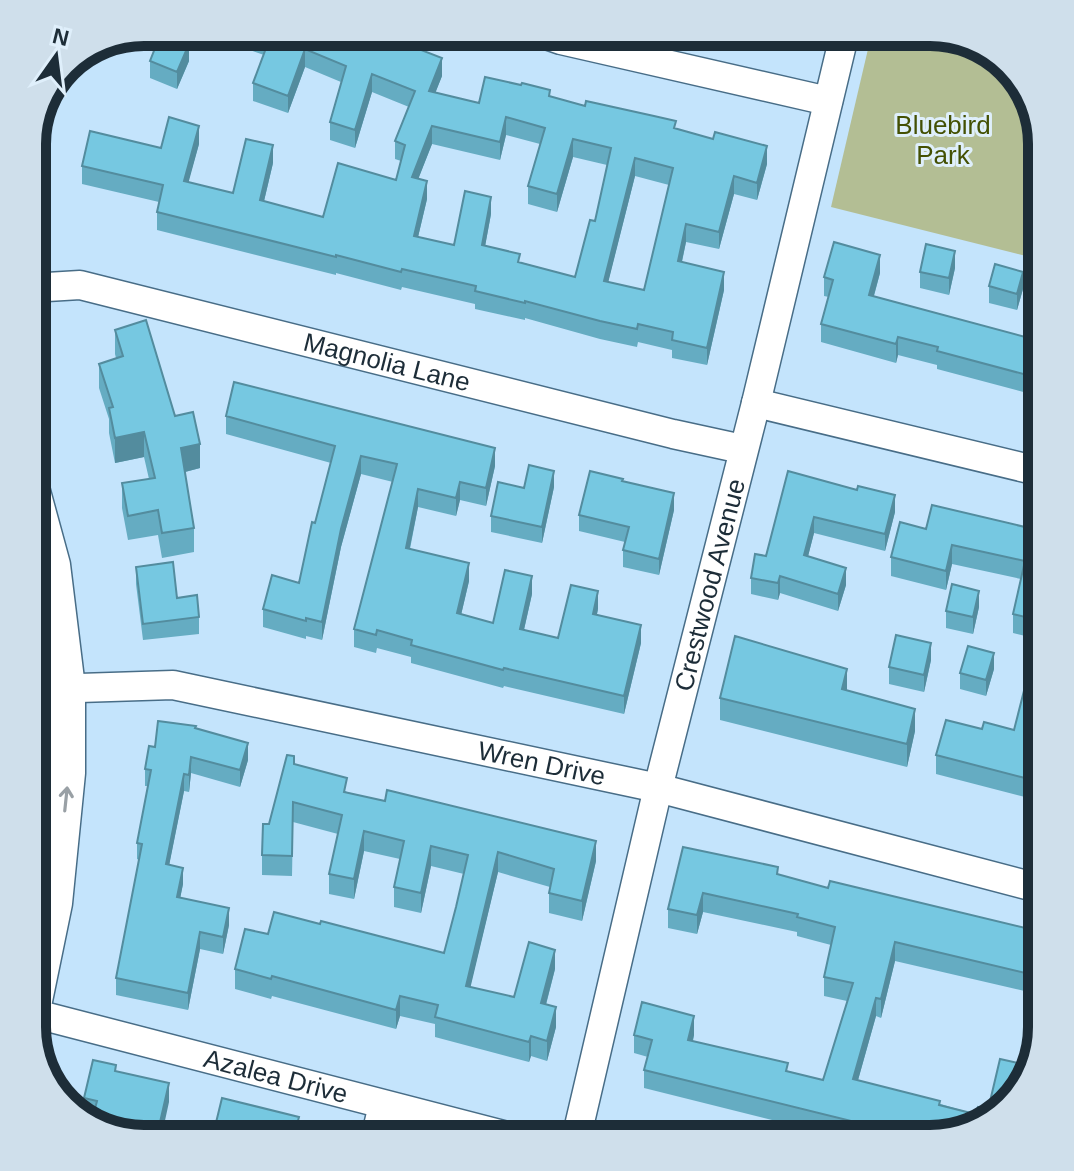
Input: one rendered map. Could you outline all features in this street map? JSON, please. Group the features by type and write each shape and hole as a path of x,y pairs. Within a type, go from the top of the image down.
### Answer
{"street":[{"path":"597,46 828,101"},
{"name":"Crestwood Avenue","path":"579,1125 658,788 756,403 842,46"},
{"name":"Magnolia Lane","path":"46,287 80,285 742,449"},
{"path":"756,403 1028,469"},
{"path":"46,539 53,565 52,689 46,726"},
{"path":"46,678 52,689 68,773 55,903 46,946"},
{"name":"Wren Drive","path":"52,689 173,685 658,788 1028,885"},
{"name":"Azalea Drive","path":"46,1018 463,1125"},
{"path":"378,1125 383,1105"}],"green space":[{"name":"Bluebird Park","path":"869,46 955,49 979,59 1008,84 1023,113 1027,131 1028,256 831,207"}],"building":[{"path":"156,46 188,46 177,72 150,61"},
{"path":"267,46 411,46 442,58 429,91 479,103 485,77 522,83 550,90 549,96 585,106 586,101 676,121 674,128 713,139 715,132 767,146 757,183 734,176 719,232 686,224 678,261 724,272 707,348 672,340 673,332 638,324 637,329 600,321 475,291 476,286 336,257 157,212 163,185 82,166 90,131 161,148 169,117 199,126 184,181 233,193 246,139 273,145 260,200 323,217 338,163 396,180 405,145 395,141 415,91 372,74 355,130 330,122 346,66 305,49 288,96 253,83","holes":["506,117 545,128 528,186 557,194 573,139 611,148 595,221 590,220 575,277 518,262 520,254 482,245 491,197 465,191 454,245 414,236 427,181 412,177 432,126 500,142","635,158 673,168 644,290 604,281"]},
{"path":"834,242 880,255 869,295 1028,338 1028,375 937,351 938,347 898,337 896,344 821,324 833,280 824,277"},
{"path":"926,244 955,251 949,278 920,272"},
{"path":"995,264 1023,272 1017,294 989,286"},
{"path":"146,320 175,416 193,412 200,444 181,448 194,528 162,533 158,510 128,516 122,483 155,478 144,432 115,438 109,408 113,407 99,364 123,356 115,330"},
{"path":"234,382 495,448 486,488 460,482 456,498 418,489 406,548 469,563 457,613 493,623 505,570 532,576 520,629 558,638 571,585 598,591 593,614 641,625 624,696 503,670 411,645 412,640 377,630 376,635 354,629 397,464 361,456 341,529 322,622 306,618 306,621 263,609 272,575 299,583 312,522 315,523 335,446 226,416"},
{"path":"529,465 554,471 542,527 491,516 498,482 524,488"},
{"path":"590,471 674,493 659,559 623,550 629,527 579,515"},
{"path":"788,471 857,490 858,486 895,495 885,534 814,517 804,555 846,568 838,594 780,576 778,583 751,578 755,554 766,556"},
{"path":"932,505 1028,528 1028,618 1013,614 1025,561 952,545 946,571 891,557 900,522 926,529"},
{"path":"173,562 177,598 197,595 199,617 143,624 136,567"},
{"path":"952,584 979,591 973,617 946,611"},
{"path":"896,635 931,643 924,675 889,667"},
{"path":"735,636 847,669 842,689 915,709 907,744 720,698"},
{"path":"968,646 994,653 986,680 960,673"},
{"path":"1028,675 1028,772 1025,778 936,755 946,720 982,729 984,722 1014,730"},
{"path":"158,721 196,726 248,743 240,770 191,757 189,775 184,774 166,864 183,868 177,897 229,908 223,937 200,932 188,993 116,978 142,844 137,843 151,770 145,769 149,746 155,747"},
{"path":"287,755 294,756 294,764 347,778 344,792 385,801 387,790 596,841 582,901 549,893 554,869 498,852 466,986 514,997 529,942 555,950 541,1003 556,1007 547,1041 531,1036 529,1042 435,1017 438,1005 400,996 396,1010 235,969 245,929 268,934 274,912 444,953 456,907 468,855 431,846 421,893 394,887 404,841 364,831 354,879 329,874 342,815 293,802 292,856 262,855 263,824 269,824"},
{"path":"683,847 778,867 777,874 828,888 830,881 1028,929 1028,974 895,942 881,999 876,998 853,1079 940,1101 939,1105 975,1114 943,1124 867,1125 644,1070 652,1040 634,1035 642,1002 694,1016 688,1040 788,1063 786,1071 823,1080 853,983 824,977 835,927 797,917 798,914 703,893 697,915 668,909"},
{"path":"1000,1059 1020,1064 1004,1092 989,1106"},
{"path":"93,1060 116,1065 115,1071 169,1083 159,1125 119,1122 94,1111 97,1101 84,1098"},
{"path":"222,1098 299,1117 297,1125 215,1125"}]}
